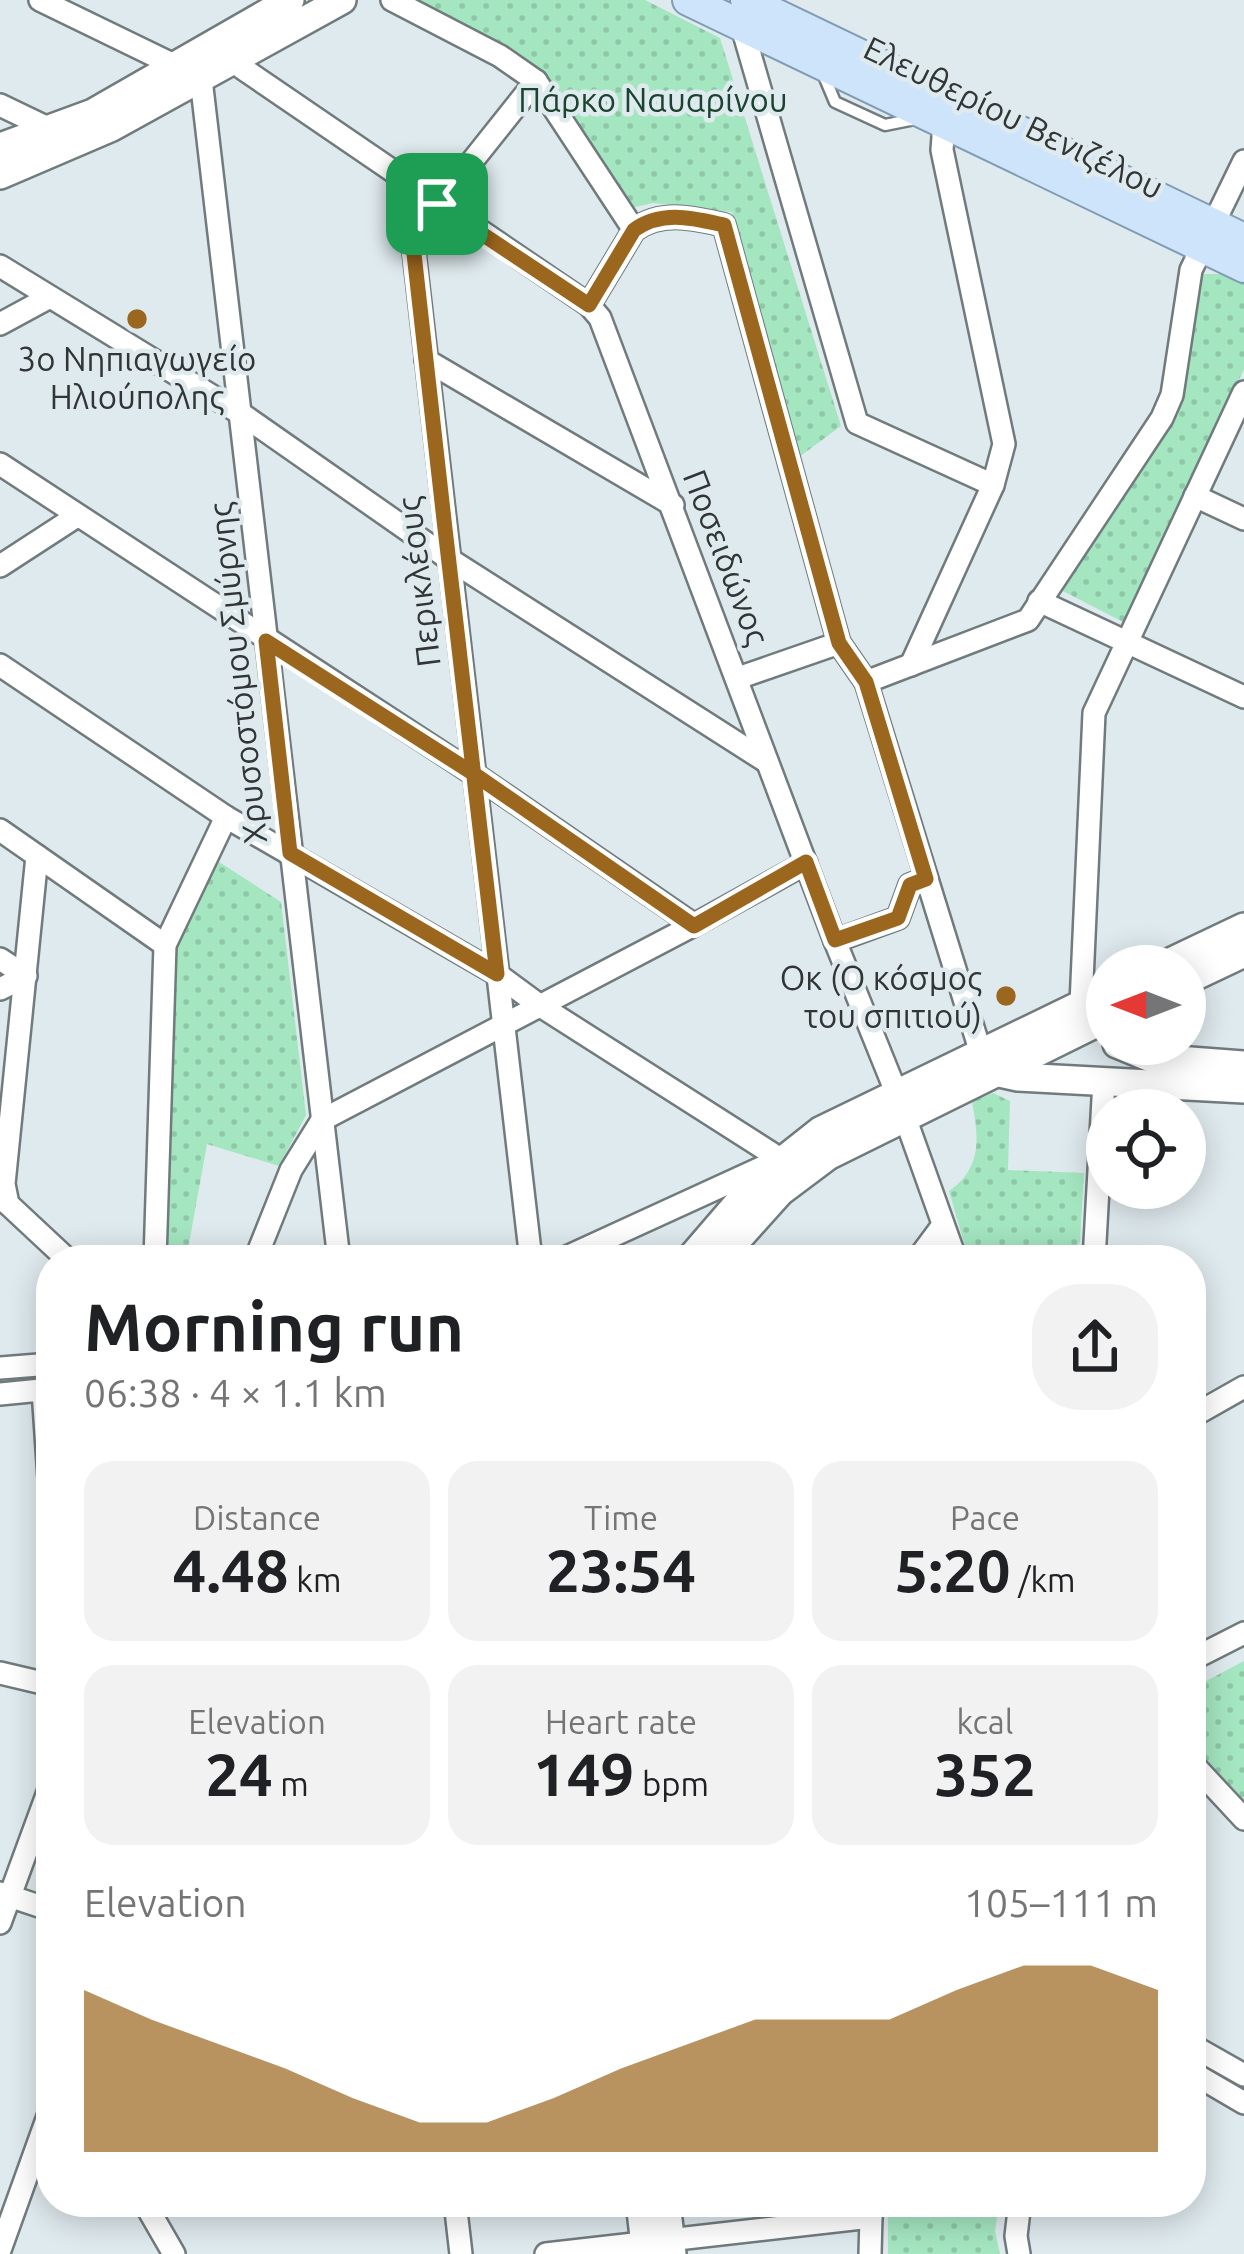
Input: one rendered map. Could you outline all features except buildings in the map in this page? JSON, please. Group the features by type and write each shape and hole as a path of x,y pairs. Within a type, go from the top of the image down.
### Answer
{"main road":[{"name":"Ελευθερίου Βενιζέλου","path":"688,0 744,8 940,112"},
{"name":"Ελευθερίου Βενιζέλου","path":"744,8 818,63 940,112 1208,236 1244,267"},
{"name":"Ελευθερίου Βενιζέλου","path":"1208,236 1244,239"}],"street":[{"path":"40,0 190,73"},
{"path":"0,175 85,141 299,6 342,0"},
{"path":"392,0 500,56 536,81 634,230"},
{"path":"744,8 857,423 993,485"},
{"name":"Ποσειδώνος","path":"231,49 242,68 589,305 614,349 951,1245"},
{"path":"0,147 190,73"},
{"name":"Χρυσοστόμου Σμύρνης","path":"190,73 243,416 337,1245"},
{"path":"437,204 536,81"},
{"path":"0,105 52,130"},
{"path":"911,665 993,485 1004,445 942,150 940,112"},
{"path":"866,682 1028,620 1167,406 1191,270 1244,161"},
{"name":"Περικλέους","path":"406,183 529,1245"},
{"path":"589,305 634,230 658,217 724,225 839,643 866,682 987,1061 1018,1077 1244,1089"},
{"path":"0,266 243,416 449,559 767,762"},
{"path":"0,324 48,298"},
{"path":"425,360 673,505"},
{"path":"1095,945 1093,722 1244,392"},
{"path":"0,464 474,774 694,926"},
{"path":"1195,496 1244,520"},
{"path":"0,566 77,516"},
{"path":"1039,602 1244,697"},
{"path":"738,678 839,643"},
{"path":"0,665 226,818 497,974 791,1168"},
{"path":"156,1245 166,945 226,818"},
{"path":"0,830 166,945"},
{"path":"37,856 4,1206 50,1245"},
{"path":"261,1245 291,1170 322,1120 694,926 806,862"},
{"path":"835,940 898,918 910,885 926,879"},
{"path":"1206,945 1244,927"},
{"path":"1206,971 1244,952"},
{"path":"0,958 26,976"},
{"path":"0,989 26,976"},
{"path":"732,1245 770,1202 820,1131 899,1104 987,1061 1086,1022"},
{"path":"1206,1058 1244,1065"},
{"path":"1091,1065 1104,1081 1095,1245"},
{"path":"592,1245 752,1170 791,1168"},
{"path":"700,1245 728,1211 791,1168"},
{"path":"929,1245 944,1225"},
{"path":"0,1368 36,1365"},
{"path":"1206,1409 1244,1387"},
{"path":"0,1394 36,1390"},
{"path":"1206,1652 1244,1633"},
{"path":"0,1673 36,1681"},
{"path":"1206,1778 1244,1819"},
{"path":"0,1922 5,1895 36,1820"},
{"path":"5,1895 36,1905"},
{"path":"1206,2053 1244,2075"},
{"path":"1206,2081 1244,2103"},
{"path":"0,2250 36,2150"},
{"path":"153,2217 174,2254"},
{"path":"457,2217 461,2254"},
{"path":"646,2217 659,2247"},
{"path":"659,2247 664,2217"},
{"path":"546,2254 659,2247 828,2217"},
{"path":"868,2217 870,2254"},
{"path":"1018,2217 1019,2254"}],"green space":[{"name":"Πάρκο Ναυαρίνου","path":"405,0 645,0 720,38 841,426 795,460 732,212 653,203 627,209 541,74"},
{"path":"1203,274 1226,274 1244,283 1244,369 1125,623 1059,589 1175,419"},
{"path":"216,860 281,902 306,1115 279,1166 207,1144 189,1245 165,1245 177,946"},
{"path":"993,1093 1010,1101 1008,1170 1084,1173 1078,1245 965,1245 949,1191 973,1162 972,1102"},
{"path":"1244,1661 1244,1803 1206,1761 1206,1681"},
{"path":"888,2217 997,2217 1000,2254 888,2254"}],"place":[{"name":"3o Νηπιαγωγείο Ηλιούπολης","path":"137,319"},
{"name":"Οκ (Ο κόσμος του σπιτιού)","path":"1006,996"}],"route":[{"path":"437,204 406,183 425,360 449,559 474,774 486,874 497,974 290,853 266,641 474,774 694,926 806,862 835,940 898,918 910,885 926,879 866,682 839,643 724,225 676,217 646,222 634,230 589,305 437,204"}]}
